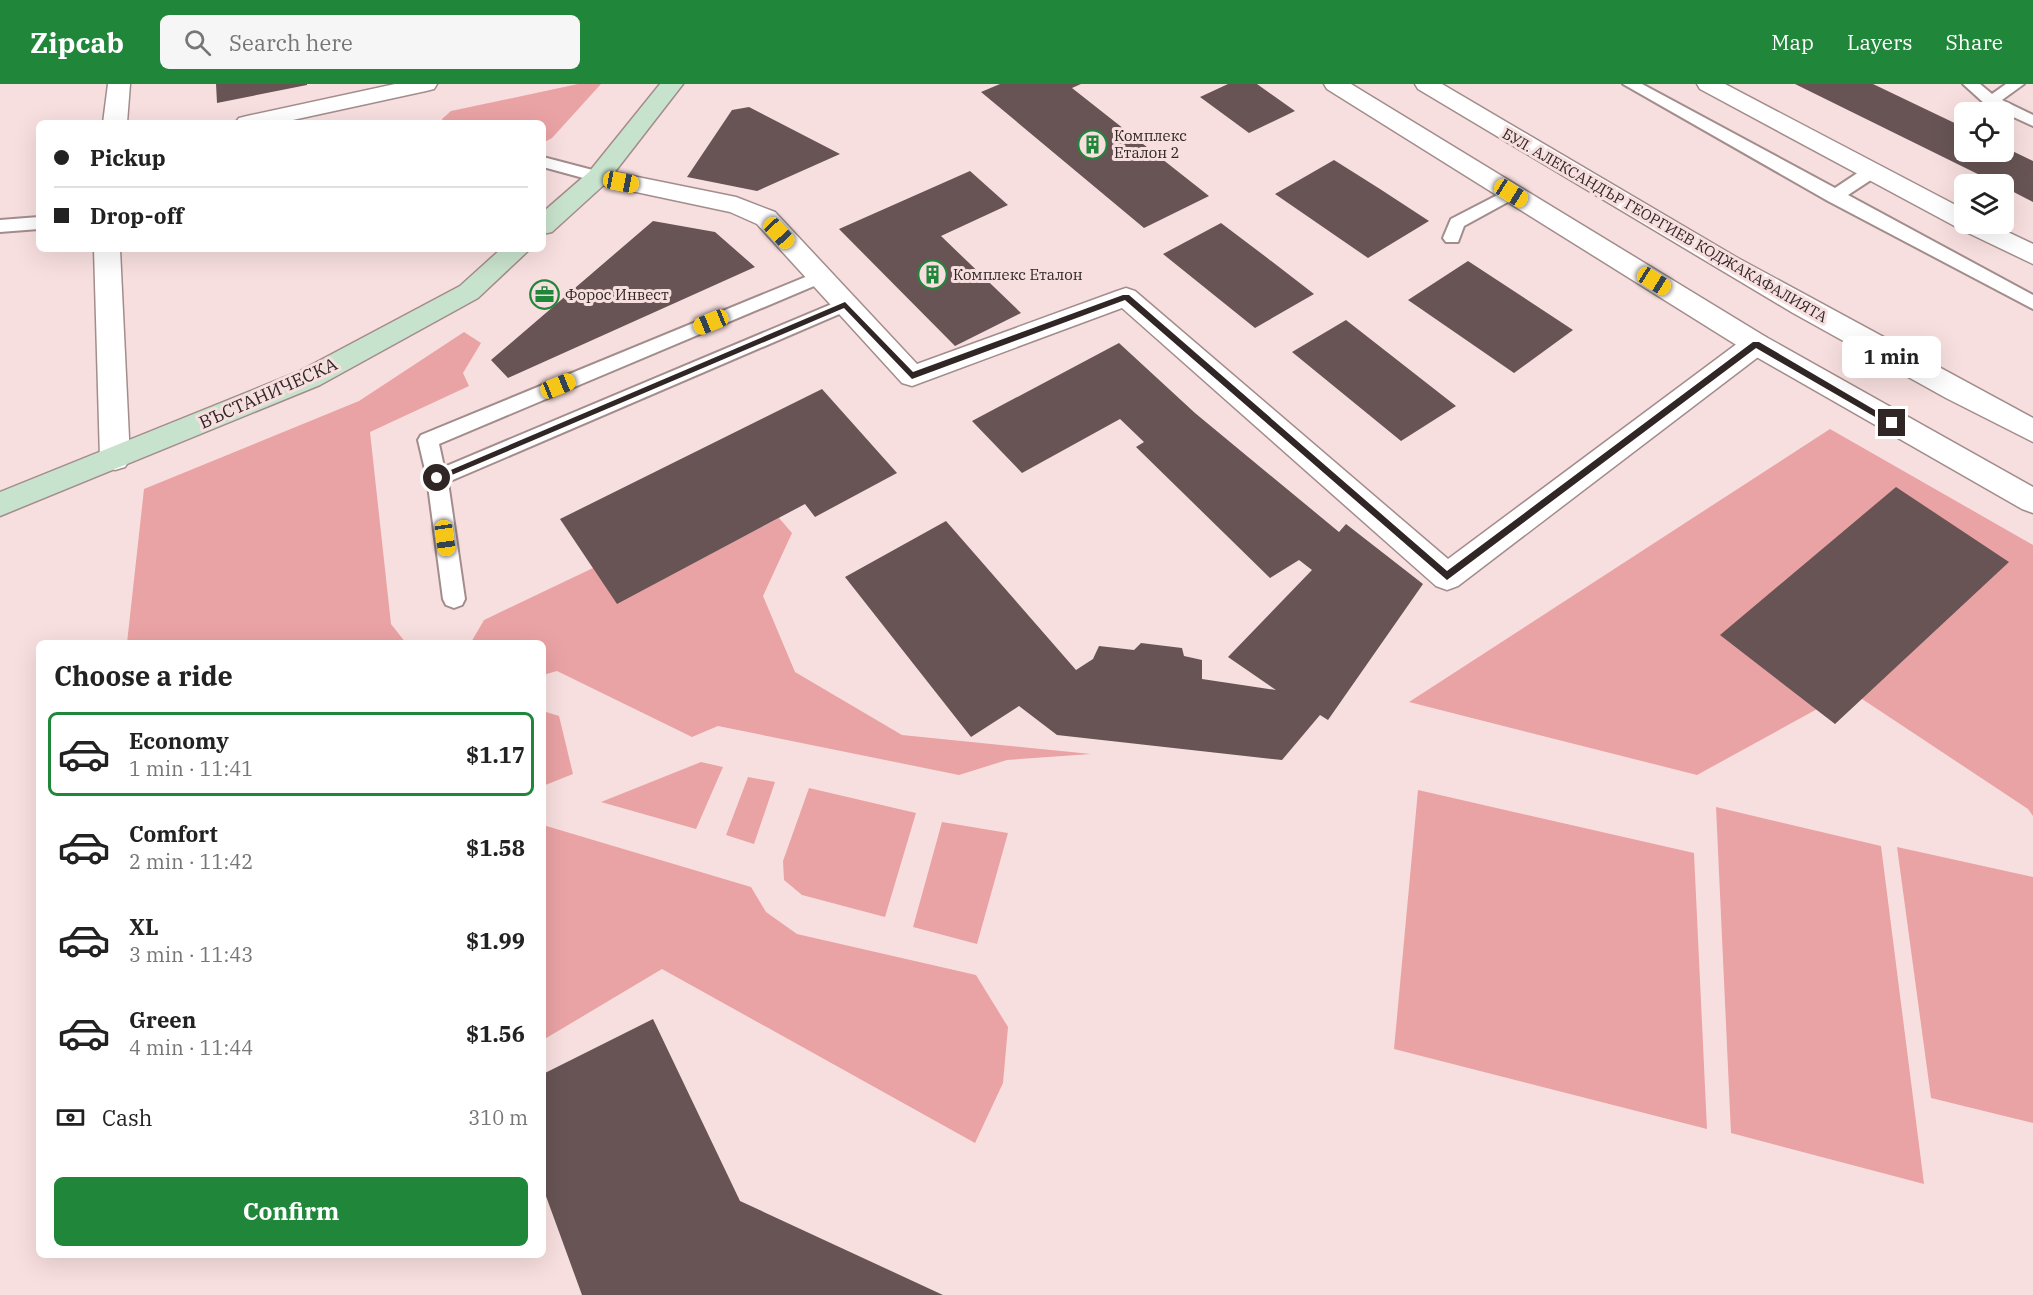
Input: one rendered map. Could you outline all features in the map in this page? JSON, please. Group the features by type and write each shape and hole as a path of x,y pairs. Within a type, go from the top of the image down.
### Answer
{"main road":[{"path":"546,223 598,177 672,84"},
{"name":"ВЪСТАНИЧЕСКА","path":"0,504 310,378 468,292 514,252"}],"street":[{"path":"116,120 119,84"},
{"path":"261,120 426,84"},
{"path":"1335,84 1756,344 2033,501"},
{"name":"БУЛ. АЛЕКСАНДЪР ГЕОРГИЕВ КОДЖАКАФАЛИЯТА","path":"1426,84 1566,170 1809,310 2033,431"},
{"path":"1708,84 1954,214"},
{"path":"598,177 736,205 766,218 912,376 1126,297 1447,576 1756,344"},
{"path":"1991,234 2033,255"},
{"path":"107,252 115,459"}],"lane":[{"path":"1631,84 1834,197 2033,303"},
{"path":"1971,84 1991,101 2033,121"},
{"path":"1991,101 2016,84"},
{"path":"546,163 598,177"},
{"path":"1834,197 1871,172"},
{"path":"1452,238 1457,223 1511,193"},
{"path":"0,226 36,223"},
{"path":"454,599 437,478 428,440 820,277"},
{"path":"437,478 845,305"}],"shaded area":[{"path":"578,84 601,84 552,138 546,141 546,120 442,120 451,111"},
{"path":"464,332 481,343 463,373 469,386 370,432 391,624 404,640 127,640 144,489 359,401"},
{"path":"1830,429 2033,545 2033,816 2028,809 1850,691 1697,775 1409,702"},
{"path":"779,518 792,533 763,596 795,672 902,735 1091,754 1007,760 959,775 718,726 692,737 557,671 546,674 546,640 472,640 484,620 593,568 617,603"},
{"path":"546,712 559,716 573,774 546,785"},
{"path":"701,762 723,767 696,829 601,802"},
{"path":"748,777 775,782 754,844 726,835"},
{"path":"809,788 916,813 885,917 802,895 784,880 783,861"},
{"path":"1418,790 1694,853 1707,1129 1394,1049"},
{"path":"1716,807 1881,846 1924,1184 1731,1133"},
{"path":"942,822 1008,833 977,944 913,927"},
{"path":"546,826 751,887 766,912 797,934 976,975 1008,1027 1003,1083 975,1143 662,969 546,1038"},
{"path":"1897,847 2033,877 2033,1123 1931,1098"}],"building":[{"path":"216,84 307,84 307,85 217,103"},
{"name":"Комплекс Еталон 2","path":"1000,84 1081,84 1072,88 1209,196 1144,228 981,92"},
{"path":"1228,84 1257,84 1295,111 1249,133 1200,97"},
{"path":"1795,84 1873,84 1954,123 1954,162 2014,162 2014,152 2033,161 2033,202 2014,192 2014,174 1978,174"},
{"path":"749,107 840,154 757,191 687,177 732,110"},
{"path":"1334,160 1429,221 1368,258 1275,194"},
{"name":"Комплекс Еталон","path":"970,171 1008,205 941,236 1021,313 955,346 839,229"},
{"path":"653,221 715,232 755,267 508,378 491,360"},
{"path":"1221,223 1314,294 1255,328 1163,254"},
{"path":"1468,261 1573,330 1514,373 1408,300"},
{"path":"1346,320 1456,406 1401,441 1292,352"},
{"path":"1119,343 1195,413 1339,532 1346,524 1423,584 1328,720 1320,715 1282,760 1057,735 1019,706 971,737 845,577 946,521 1076,670 1093,659 1099,646 1134,650 1141,643 1182,648 1184,656 1202,660 1202,679 1276,690 1228,657 1312,570 1299,560 1270,578 1136,447 1144,442 1120,419 1022,473 972,421"},
{"path":"822,389 897,473 815,517 805,504 617,604 560,519"},
{"path":"1896,487 2009,562 1835,724 1720,635"},
{"path":"653,1019 740,1201 943,1295 582,1295 546,1196 546,1072"}],"place":[{"name":"Комплекс Еталон 2","path":"1093,144"},
{"name":"Комплекс Еталон","path":"932,274"},
{"name":"Форос Инвест","path":"544,294"}],"route":[{"path":"437,478 845,305 912,376 1126,297 1447,576 1756,344 1892,423"}]}
